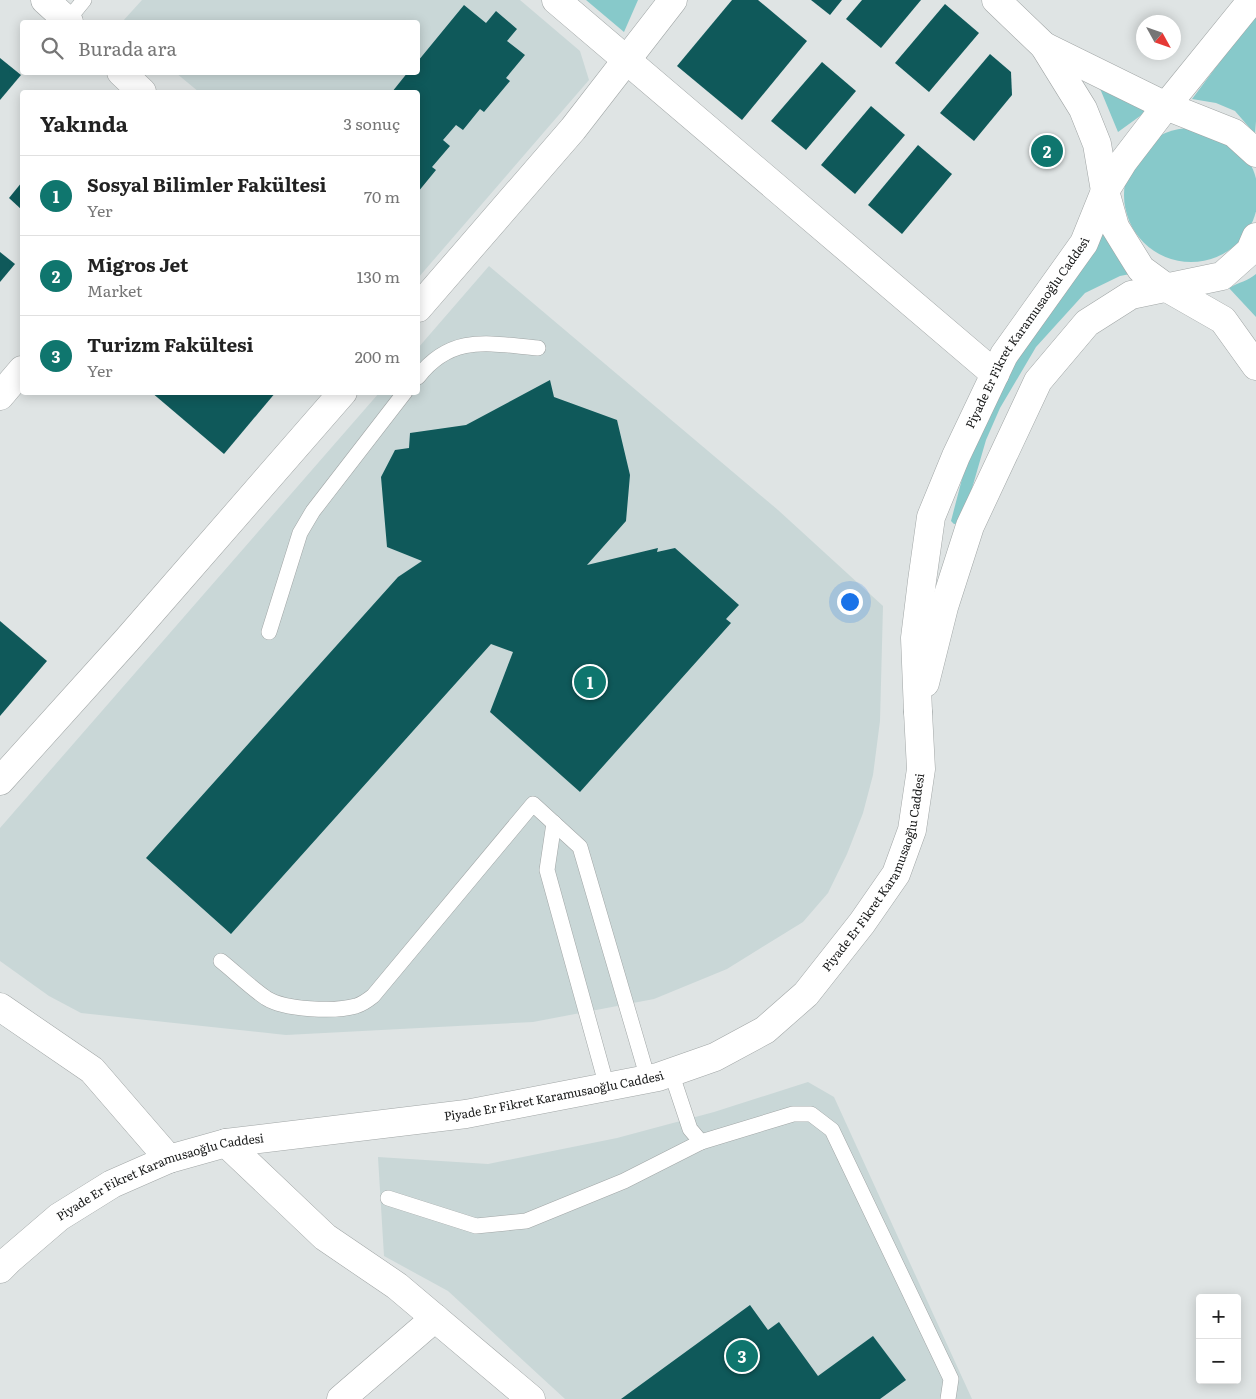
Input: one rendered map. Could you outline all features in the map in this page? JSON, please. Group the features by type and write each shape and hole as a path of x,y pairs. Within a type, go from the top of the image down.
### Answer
{"street":[{"path":"45,0 66,20"},
{"path":"556,0 995,374"},
{"path":"420,306 573,129 673,0"},
{"path":"996,0 1044,46 1083,108 1097,144 1105,191 1115,227 1141,269 1167,288 1223,320 1256,366"},
{"name":"Piyade Er Fikret Karamusaoğlu Caddesi","path":"0,1269 59,1217 112,1184 169,1158 226,1143 466,1114 659,1076 715,1057 765,1030 806,994 862,923 896,874 912,830 921,769 915,638 932,517 956,456 1004,355 1084,243 1105,191 1123,162 1252,0"},
{"path":"1044,46 1166,106 1234,133 1256,152"},
{"path":"124,75 140,90"},
{"name":"Piyade Er Fikret Karamusaoğlu Caddesi","path":"918,712 944,607 970,526 1038,382 1087,323 1131,295 1222,276 1250,251 1256,237"},
{"path":"0,396 20,372"},
{"path":"0,781 127,640 340,395"},
{"path":"0,1007 92,1070 169,1158"},
{"path":"226,1143 325,1237 397,1286 530,1399"},
{"path":"341,1399 435,1318"}],"lane":[{"path":"69,20 84,0"},
{"path":"420,375 441,355 463,345 474,343 538,348"},
{"path":"269,632 300,533 313,511 403,395"},
{"path":"221,961 267,998 286,1006 299,1008 346,1008 358,1005 373,996 533,804 580,846 659,1076 690,1129 701,1142"},
{"path":"554,823 547,870 606,1087"},
{"path":"388,1198 476,1226 526,1221 624,1181 701,1142 793,1114 811,1114 832,1130 951,1379 948,1399"}],"shaded area":[{"path":"142,0 520,0 580,51 589,80 420,276 420,90 197,90 178,75 420,75 420,20 124,20"},
{"path":"586,0 638,0 624,32"},
{"path":"1256,14 1255,134 1235,111 1216,103 1192,99"},
{"path":"1086,70 1147,111 1118,132 1101,91"},
{"path":"1191,128 1216,133 1238,148 1253,170 1257,202 1253,220 1238,242 1216,257 1191,262 1166,257 1144,242 1129,220 1124,195 1129,170 1144,148 1166,133"},
{"path":"1103,227 1140,272 1120,276 1085,293 1036,347 1000,408 986,440 962,523 954,524 951,521 967,460 1011,363"},
{"path":"489,266 778,510 883,606 880,721 873,775 863,813 847,854 828,893 803,922 727,969 654,999 533,1022 286,1035 81,1013 49,996 0,961 0,828 377,395 420,395 420,346"},
{"path":"1256,274 1256,317 1229,288"},
{"path":"808,1082 834,1097 972,1399 565,1399 448,1291 384,1256 378,1157 488,1164 617,1138 714,1112"}],"building":[{"path":"732,0 758,0 807,41 742,120 677,66"},
{"path":"811,0 842,0 830,15"},
{"path":"862,0 921,0 881,48 846,19"},
{"path":"945,4 979,33 929,92 895,63"},
{"path":"464,5 486,23 496,11 517,29 507,41 525,55 506,78 510,81 484,112 480,109 463,130 456,125 443,140 450,146 432,167 436,170 420,190 420,90 394,90 406,75 420,75 420,59"},
{"path":"990,54 1011,72 1012,95 974,141 940,113"},
{"path":"0,58 21,75 0,100"},
{"path":"822,62 856,91 806,150 771,121"},
{"path":"871,106 905,135 855,194 821,165"},
{"path":"918,145 952,174 902,234 868,205"},
{"path":"20,184 20,208 9,198"},
{"path":"0,252 15,264 0,282"},
{"path":"550,380 554,397 617,420 630,475 626,521 587,565 658,548 657,552 675,548 739,605 726,619 731,623 580,792 490,712 513,652 491,644 231,934 146,858 398,577 422,561 387,547 381,477 395,450 409,448 410,433 466,425"},
{"path":"155,395 273,395 224,454"},
{"path":"0,621 47,661 0,716"},
{"path":"750,1305 768,1330 779,1322 818,1376 873,1336 906,1380 880,1399 621,1399"}],"place":[{"name":"Migros Jet","path":"1047,151"},
{"name":"Sosyal Bilimler Fakültesi","path":"590,682"},
{"name":"Turizm Fakültesi","path":"742,1356"}]}
